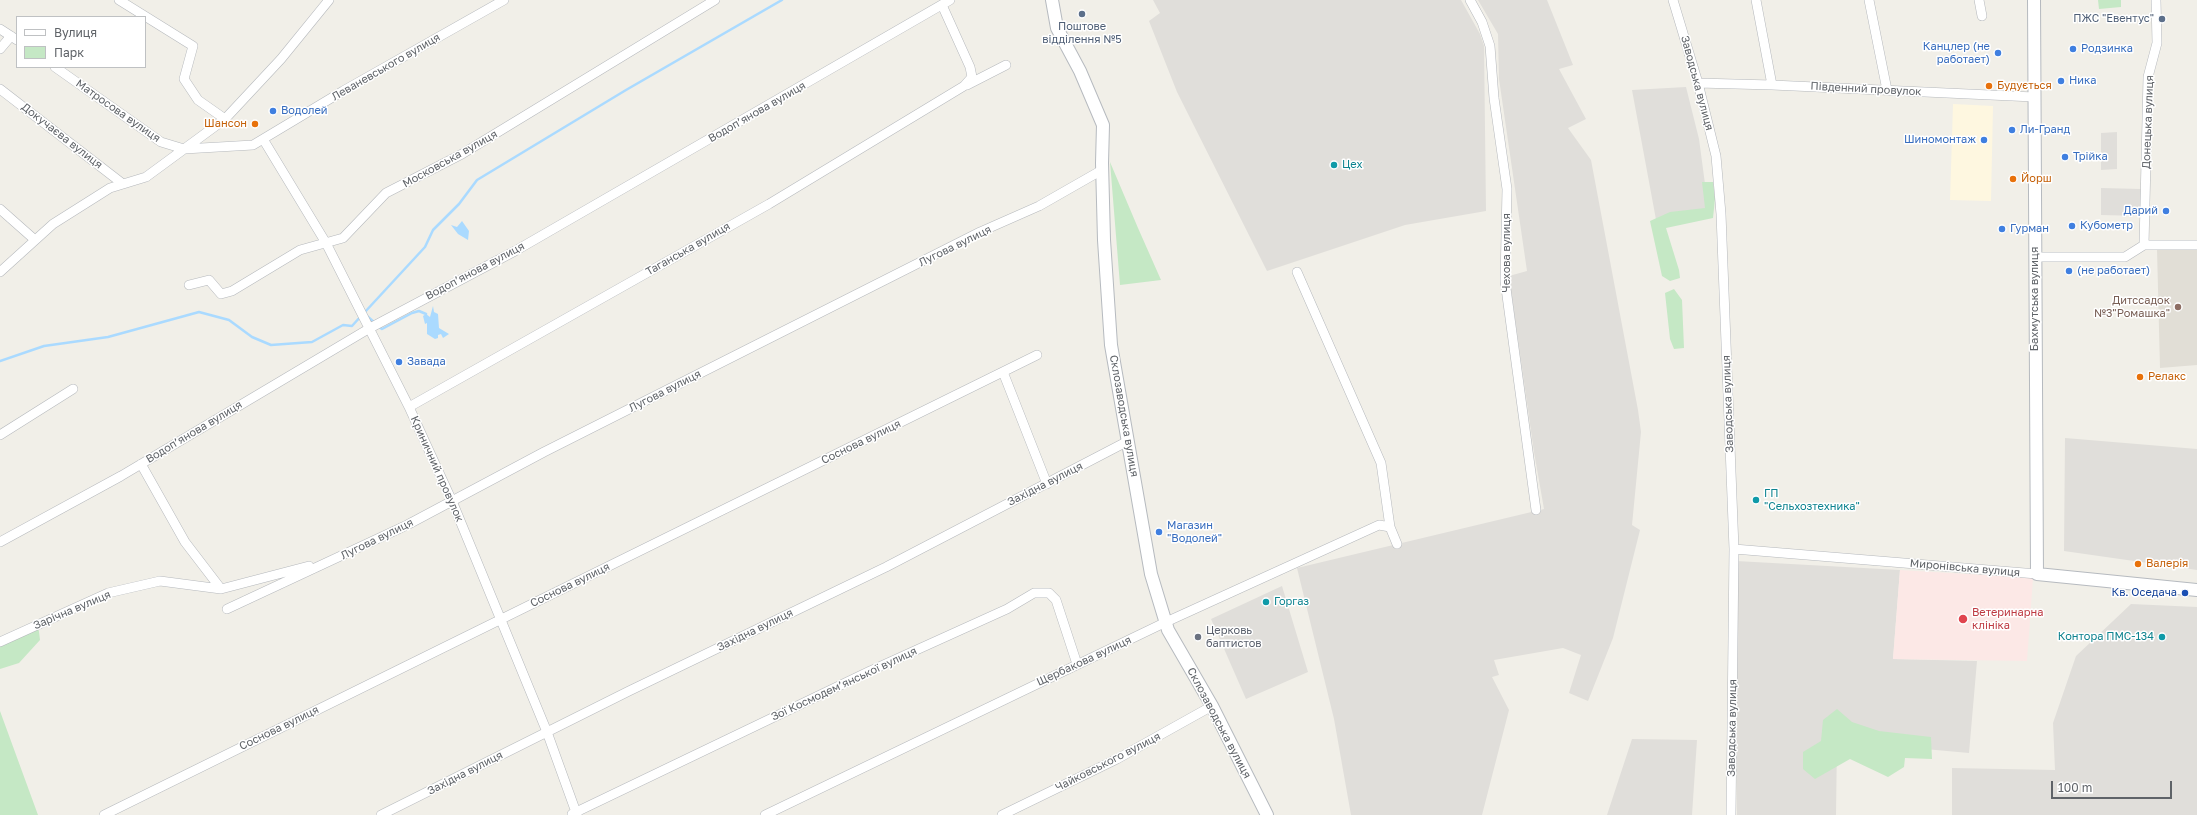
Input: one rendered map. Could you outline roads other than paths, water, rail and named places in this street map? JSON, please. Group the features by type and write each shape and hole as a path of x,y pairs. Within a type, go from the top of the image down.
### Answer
{"street":[{"path":"119,0 145,16"},
{"path":"0,272 53,224 110,188 146,177 225,120 281,59 329,0"},
{"name":"Леваневського вулиця","path":"184,149 253,145 343,91 504,0"},
{"name":"Московська вулиця","path":"189,285 209,280 221,294 232,291 300,250 343,238 386,193 462,154 715,0"},
{"name":"Водоп’янова вулиця","path":"0,542 141,464 367,324 514,251 950,0"},
{"name":"Склозаводська вулиця","path":"1052,0 1057,28 1080,71 1103,125 1102,170 1111,345 1151,574 1168,630 1212,706 1267,815"},
{"name":"Чехова вулиця","path":"1470,0 1482,22 1490,46 1494,98 1507,188 1505,280 1536,510"},
{"name":"Заводська вулиця","path":"1674,0 1698,83 1716,156 1721,214 1734,549 1731,815"},
{"path":"1756,0 1772,84"},
{"path":"1869,0 1887,90"},
{"path":"1979,0 1982,16"},
{"name":"Бахмутська вулиця","path":"2034,0 2037,574"},
{"name":"Донецька вулиця","path":"2144,245 2148,76 2157,42 2156,0"},
{"path":"942,5 970,67 972,77 964,86"},
{"path":"146,17 193,46 184,79 198,100 225,120"},
{"path":"0,29 14,38 0,49"},
{"name":"Таганська вулиця","path":"409,407 769,204 964,86 1006,65"},
{"name":"Матросова вулиця","path":"56,68 161,142 184,149"},
{"name":"Південний провулок","path":"1698,83 1772,84 2034,98"},
{"name":"Докучаєва вулиця","path":"0,89 123,184"},
{"name":"Криничний провулок","path":"263,139 326,243 409,407 452,501 547,732 575,814"},
{"name":"Лугова вулиця","path":"227,609 407,525 544,452 980,232 1040,206 1102,170"},
{"path":"0,209 34,240"},
{"path":"2035,257 2125,257 2144,245 2197,245"},
{"path":"1297,272 1381,463 1390,527 1397,544"},
{"name":"Соснова вулиця","path":"104,815 1036,355"},
{"path":"1003,372 1047,484"},
{"path":"0,435 73,389"},
{"name":"Західна вулиця","path":"381,815 547,732 886,567 1128,441"},
{"path":"141,464 185,542 221,589"},
{"name":"Щербакова вулиця","path":"765,815 1166,622 1379,525 1390,527"},
{"name":"Миронівська вулиця","path":"1734,549 2037,574 2197,590"},
{"name":"Зарічна вулиця","path":"0,642 108,593 160,581 221,589 334,560"},
{"name":"Зої Космодем’янської вулиця","path":"575,814 870,671 1007,609 1034,593 1049,593 1056,600 1077,664"},
{"name":"Чайковського вулиця","path":"1002,815 1117,758 1212,706"}],"water":[{"path":"462,221 469,231 468,240 458,234 451,225 457,227"},
{"path":"433,306 434,312 438,314 439,328 449,334 443,338 441,334 435,339 427,334 427,323 425,324 423,316 426,314 430,317"}],"waterway":[{"path":"364,313 425,247 433,230 459,204 477,180 626,90 782,0"},
{"path":"379,327 382,329 412,313 419,311 426,314"},
{"path":"0,361 44,346 108,337 199,312 229,320 252,337 271,345 312,342 343,325 352,326 361,316"},
{"path":"367,316 375,323"}],"place":[{"name":"Поштове відділення №5","path":"1082,14"},
{"name":"ПЖС \"Евентус\"","path":"2162,19"},
{"name":"Родзинка","path":"2073,49"},
{"name":"Канцлер (не работает)","path":"1998,53"},
{"name":"Ника","path":"2061,81"},
{"name":"Будується","path":"1989,86"},
{"name":"Водолей","path":"273,111"},
{"name":"Шансон","path":"255,124"},
{"name":"Ли-Гранд","path":"2012,130"},
{"name":"Шиномонтаж","path":"1984,140"},
{"name":"Трійка","path":"2065,157"},
{"name":"Цех","path":"1334,165"},
{"name":"Йорш","path":"2013,179"},
{"name":"Дарий","path":"2166,211"},
{"name":"Кубометр","path":"2072,226"},
{"name":"Гурман","path":"2002,229"},
{"name":"(не работает)","path":"2069,271"},
{"name":"Дитссадок №3\"Ромашка\"","path":"2178,307"},
{"name":"Завада","path":"399,362"},
{"name":"Релакс","path":"2140,377"},
{"name":"ГП \"Сельхозтехника\"","path":"1756,500"},
{"name":"Магазин \"Водолей\"","path":"1159,532"},
{"name":"Валерія","path":"2138,564"},
{"name":"Кв. Оседача","path":"2185,593"},
{"name":"Горгаз","path":"1266,602"},
{"name":"Ветеринарна клініка","path":"1963,619"},
{"name":"Церковь баптистов","path":"1198,637"},
{"name":"Контора ПМС-134","path":"2162,637"}]}
